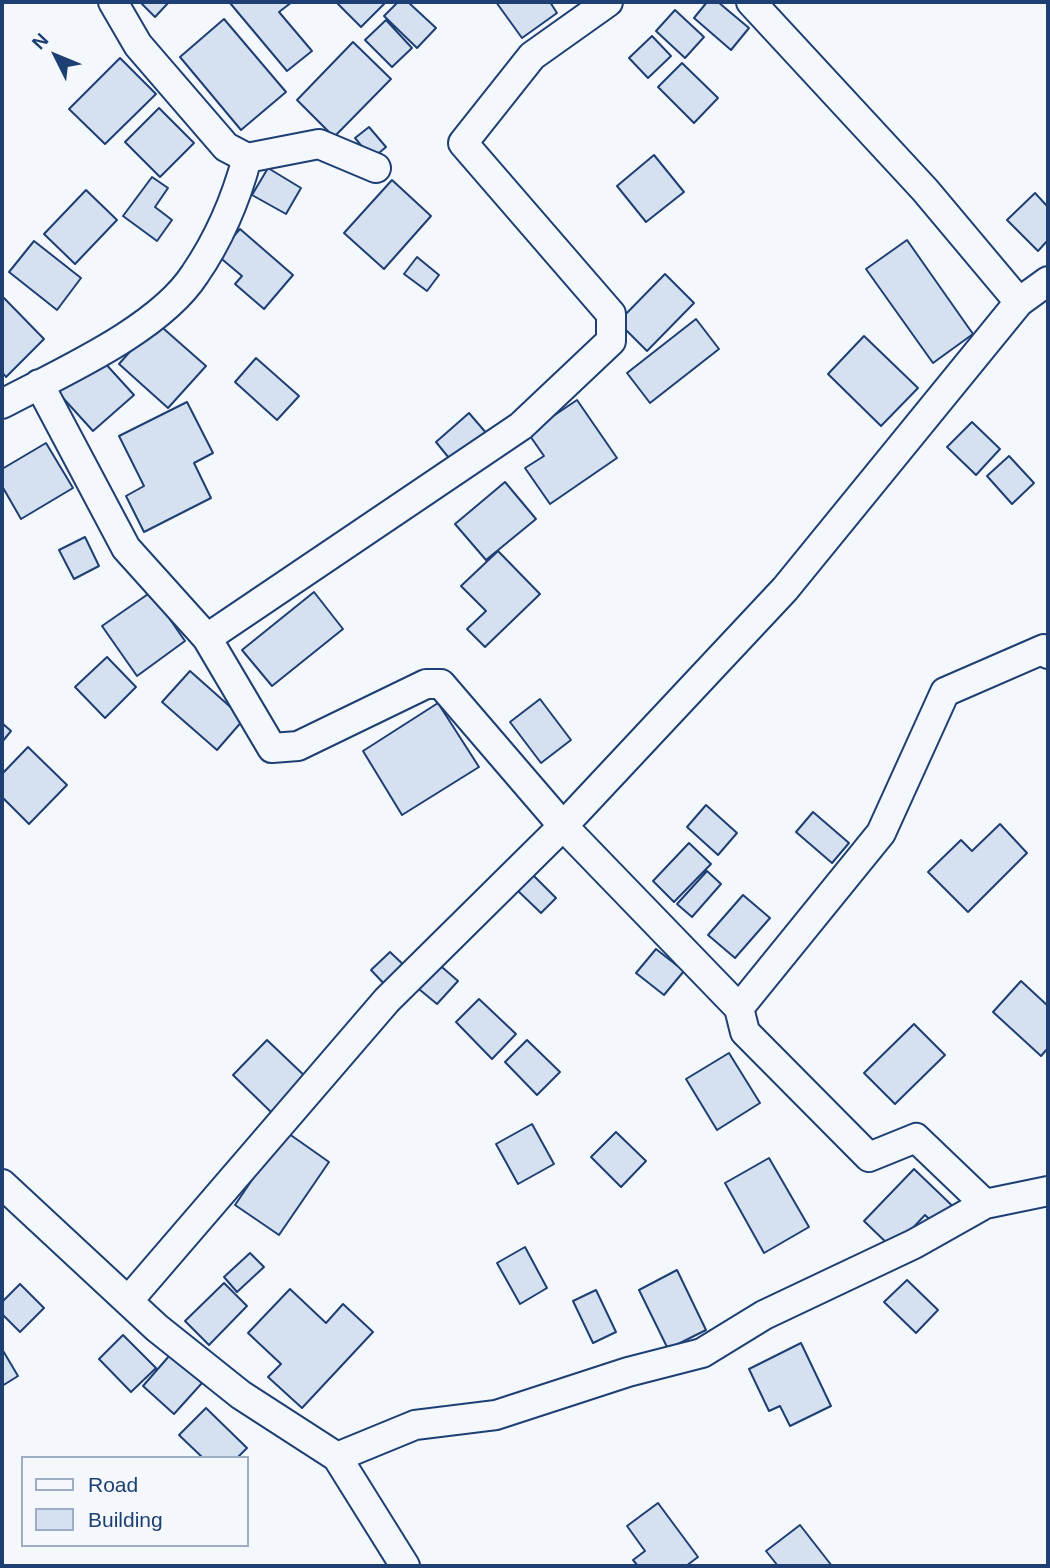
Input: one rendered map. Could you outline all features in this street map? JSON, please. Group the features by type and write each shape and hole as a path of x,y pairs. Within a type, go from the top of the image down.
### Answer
{"street":[{"path":"113,2 138,45 226,148 247,158 319,144 376,168"},
{"path":"206,638 521,426 611,341 611,314 463,144 532,56 608,2"},
{"path":"751,2 925,190 1019,302"},
{"path":"2,404 88,358 160,312 194,276 222,227 247,158"},
{"path":"128,1301 387,1000 563,826 785,589 1019,302 1048,281"},
{"path":"39,384 126,548 206,638 272,748 298,746 426,684 441,684 563,826 739,1008 745,1032 869,1157 916,1138 985,1204"},
{"path":"739,1008 881,834 945,692 1044,649 1048,654"},
{"path":"2,1184 128,1301 241,1395 337,1457 405,1566"},
{"path":"337,1457 415,1425 496,1415 628,1372 702,1353 764,1315 914,1244 985,1204 1048,1191"}],"building":[{"path":"140,2 169,2 155,17"},
{"path":"292,2 279,12 312,51 287,71 230,3"},
{"path":"336,2 386,2 361,27"},
{"path":"398,2 408,2 436,28 417,48 384,16"},
{"path":"496,2 550,2 557,13 522,38"},
{"path":"707,2 718,2 749,28 731,50 694,18"},
{"path":"675,10 704,37 685,58 656,31"},
{"path":"224,19 286,92 241,130 180,57"},
{"path":"386,20 412,48 392,67 365,40"},
{"path":"652,36 671,56 648,78 629,58"},
{"path":"353,42 391,79 334,137 297,100"},
{"path":"120,58 156,94 105,144 69,109"},
{"path":"682,63 718,98 694,123 658,87"},
{"path":"159,108 194,143 160,177 125,142"},
{"path":"369,127 386,147 372,159 355,138"},
{"path":"654,155 684,192 646,222 617,186"},
{"path":"268,168 301,188 286,214 252,195"},
{"path":"152,177 168,188 155,207 172,220 157,241 123,216"},
{"path":"392,180 431,216 384,269 344,233"},
{"path":"86,190 117,220 75,264 44,234"},
{"path":"1035,193 1048,207 1048,240 1038,251 1007,220"},
{"path":"240,229 293,275 264,309 235,284 242,276 217,255"},
{"path":"907,240 973,334 933,363 866,269"},
{"path":"34,241 81,278 57,310 9,272"},
{"path":"417,257 439,275 427,291 404,274"},
{"path":"665,274 694,303 647,351 618,322"},
{"path":"2,296 44,339 6,377 2,372"},
{"path":"696,319 719,349 650,403 627,373"},
{"path":"156,322 206,366 168,408 119,364"},
{"path":"864,336 918,388 881,426 828,374"},
{"path":"93,350 134,395 93,431 53,387"},
{"path":"256,358 299,396 277,420 235,382"},
{"path":"577,400 617,458 550,504 525,468 544,456 528,433"},
{"path":"187,402 213,453 194,463 211,498 144,532 126,496 144,486 119,436"},
{"path":"469,413 500,449 466,479 436,442"},
{"path":"972,422 1000,449 976,475 947,447"},
{"path":"46,443 73,488 21,519 2,486 2,469"},
{"path":"1009,456 1034,483 1012,504 987,476"},
{"path":"505,482 536,519 486,560 455,524"},
{"path":"85,537 99,566 74,579 59,550"},
{"path":"498,551 540,594 485,647 467,629 486,611 461,586"},
{"path":"151,592 185,641 137,676 102,626"},
{"path":"314,592 343,629 272,686 242,650"},
{"path":"107,657 136,687 105,718 75,687"},
{"path":"190,671 244,719 217,750 162,702"},
{"path":"540,699 571,740 541,763 510,722"},
{"path":"438,703 479,767 402,815 363,751"},
{"path":"2,723 11,731 2,742"},
{"path":"28,747 67,785 29,824 2,797 2,774"},
{"path":"706,805 737,833 718,855 687,827"},
{"path":"813,812 849,843 832,863 796,832"},
{"path":"1000,824 1027,853 968,912 928,872 961,840 972,851"},
{"path":"689,843 711,864 674,902 653,881"},
{"path":"707,871 721,884 692,917 677,904"},
{"path":"531,873 556,898 541,913 515,888"},
{"path":"743,895 770,918 735,958 708,935"},
{"path":"656,949 684,971 664,995 636,973"},
{"path":"390,952 408,969 388,988 371,970"},
{"path":"435,961 458,981 437,1004 414,985"},
{"path":"1021,981 1048,1006 1048,1048 1041,1056 993,1012"},
{"path":"479,999 516,1034 492,1059 456,1022"},
{"path":"914,1024 945,1055 895,1104 864,1073"},
{"path":"267,1040 308,1079 273,1114 233,1075"},
{"path":"527,1040 560,1072 537,1095 505,1062"},
{"path":"729,1053 760,1103 717,1130 686,1079"},
{"path":"532,1124 554,1164 518,1184 496,1144"},
{"path":"285,1131 329,1162 279,1235 235,1205"},
{"path":"616,1132 646,1161 621,1187 591,1157"},
{"path":"769,1158 809,1227 764,1253 725,1183"},
{"path":"914,1169 965,1218 948,1237 925,1215 893,1249 864,1221"},
{"path":"525,1247 547,1288 520,1304 497,1263"},
{"path":"250,1253 264,1267 237,1292 224,1277"},
{"path":"677,1270 706,1330 668,1349 639,1290"},
{"path":"907,1280 938,1310 916,1333 884,1302"},
{"path":"224,1283 247,1306 209,1345 185,1321"},
{"path":"20,1284 44,1308 20,1332 2,1314 2,1302"},
{"path":"290,1289 326,1323 343,1304 373,1332 302,1408 268,1377 281,1364 248,1333"},
{"path":"596,1290 616,1332 593,1343 573,1301"},
{"path":"123,1335 156,1368 131,1392 99,1359"},
{"path":"801,1343 831,1406 790,1426 780,1406 769,1411 749,1369"},
{"path":"2,1349 18,1376 2,1386"},
{"path":"170,1355 202,1383 174,1414 143,1386"},
{"path":"206,1408 247,1448 239,1456 201,1456 179,1435"},
{"path":"658,1503 698,1557 686,1566 638,1566 633,1560 645,1551 627,1526"},
{"path":"800,1525 832,1566 778,1566 766,1551"}]}
